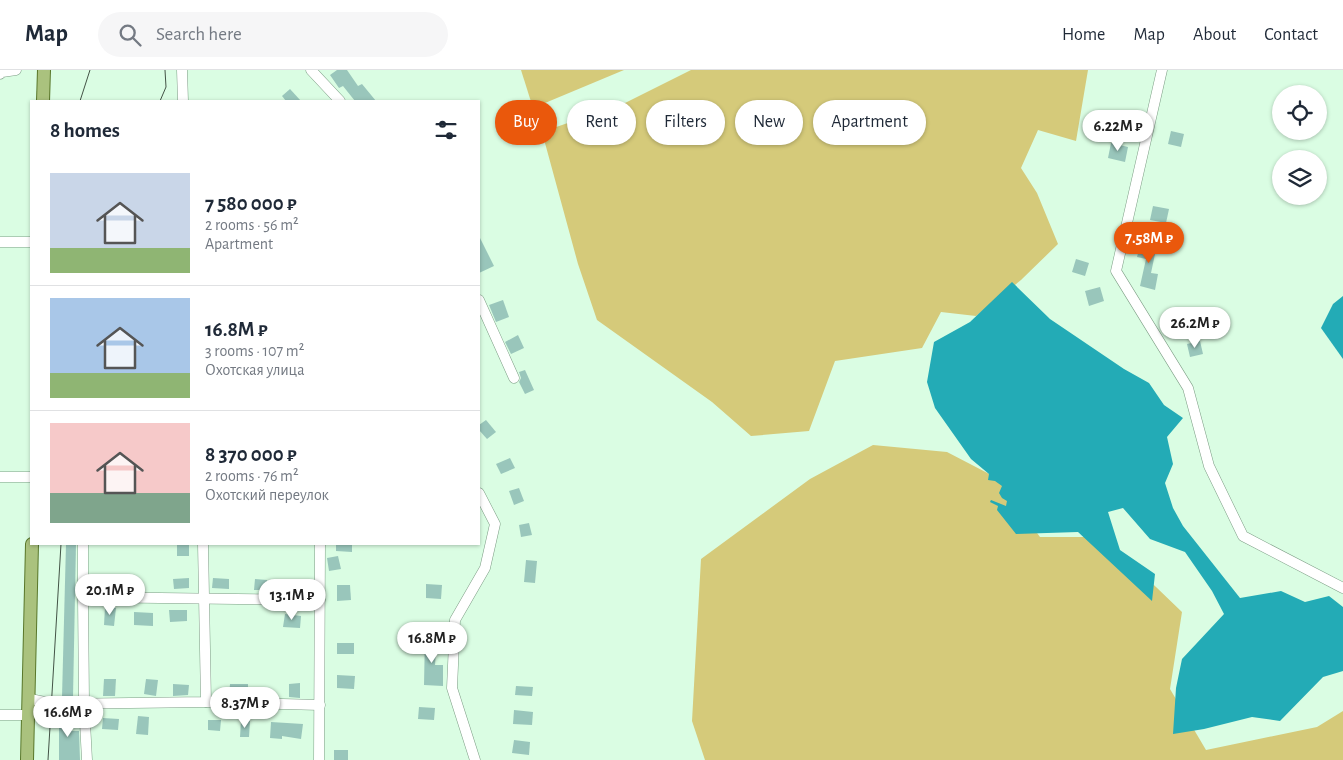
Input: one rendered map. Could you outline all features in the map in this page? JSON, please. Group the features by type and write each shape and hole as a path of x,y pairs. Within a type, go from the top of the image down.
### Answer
{"main road":[{"path":"43,100 44,70"},
{"path":"27,760 30,699 32,545"}],"street":[{"path":"0,74 16,70"},
{"path":"182,70 183,100"},
{"path":"311,70 339,100"},
{"path":"1162,70 1116,271 1188,388 1209,466 1243,536 1343,588"},
{"path":"0,242 30,242"},
{"path":"480,302 514,378"},
{"path":"0,477 30,477"},
{"path":"475,760 452,688 455,620 485,568 495,524 480,497"},
{"path":"83,545 84,703 87,760"},
{"path":"203,545 206,702"},
{"path":"319,760 320,545"},
{"path":"83,597 320,600"},
{"path":"30,699 55,704 206,702 320,705"},
{"path":"0,715 28,714"}],"shaded area":[{"path":"521,70 624,70 552,100 530,100"},
{"path":"691,70 1088,70 1076,141 1038,130 1021,168 1037,193 1058,244 1021,280 976,316 941,312 922,348 835,361 809,431 751,436 712,402 597,320 578,264 546,145 557,145 557,127 567,123 567,145 636,145 636,100 631,100"},
{"path":"873,445 947,452 997,478 1040,537 1104,537 1182,612 1170,689 1206,750 1317,727 1343,711 1343,760 705,760 692,721 701,559 810,479"}],"water":[{"path":"1012,282 1050,319 1124,369 1149,383 1164,405 1183,418 1167,437 1173,464 1165,483 1173,508 1183,526 1240,598 1281,591 1305,602 1329,596 1343,607 1343,671 1323,677 1280,721 1252,717 1204,729 1173,734 1176,688 1182,659 1224,614 1212,591 1185,552 1150,539 1123,508 1108,512 1120,550 1155,574 1152,601 1078,532 1016,534 997,510 998,506 990,502 991,500 1006,506 1007,501 999,493 1002,486 995,481 988,480 989,474 971,459 935,408 927,382 934,342 970,322"},
{"path":"1343,296 1343,359 1321,328 1333,304"}],"building":[{"path":"337,70 347,70 358,86 362,84 375,100 354,100 343,86 339,88 330,75"},
{"path":"290,89 300,100 285,100 282,96"},
{"path":"1171,131 1184,134 1181,147 1168,144"},
{"path":"1111,143 1128,147 1125,162 1108,158"},
{"path":"1153,206 1169,209 1166,223 1150,220"},
{"path":"480,238 494,266 480,273"},
{"path":"1151,238 1158,240 1151,273 1158,274 1155,290 1140,286 1146,259 1137,257 1141,242 1149,244"},
{"path":"1076,259 1089,263 1085,276 1072,272"},
{"path":"1100,287 1104,301 1089,306 1085,291"},
{"path":"503,300 509,317 496,322 489,305"},
{"path":"518,335 524,348 511,354 505,342"},
{"path":"1200,341 1203,354 1190,357 1187,344"},
{"path":"525,370 534,390 525,394 519,382 521,378 519,372"},
{"path":"486,420 496,432 487,439 480,431 480,424"},
{"path":"510,458 515,468 501,474 496,464"},
{"path":"519,488 524,501 514,505 509,491"},
{"path":"529,523 532,535 521,537 519,525"},
{"path":"66,545 76,545 73,697 62,697"},
{"path":"177,545 189,545 189,556 177,556"},
{"path":"336,545 352,545 352,552 336,551"},
{"path":"338,556 341,569 329,571 327,558"},
{"path":"526,560 537,561 535,583 524,582"},
{"path":"105,574 120,574 120,586 105,585"},
{"path":"189,578 189,588 174,589 173,579"},
{"path":"213,578 229,579 229,589 212,588"},
{"path":"255,579 267,580 267,590 254,590"},
{"path":"426,584 442,585 441,599 426,598"},
{"path":"337,585 350,585 351,600 337,601"},
{"path":"105,607 116,608 114,626 104,625"},
{"path":"169,610 187,610 187,621 170,622"},
{"path":"134,612 153,613 153,626 134,625"},
{"path":"285,614 301,616 300,628 283,627"},
{"path":"425,635 437,636 435,665 443,665 443,686 424,685"},
{"path":"337,643 354,643 354,654 337,654"},
{"path":"337,675 355,676 354,689 337,688"},
{"path":"104,679 116,679 115,696 103,696"},
{"path":"146,679 158,680 156,696 144,694"},
{"path":"300,683 300,698 289,697 289,684"},
{"path":"173,684 189,685 188,695 173,696"},
{"path":"230,684 248,684 248,696 229,696"},
{"path":"516,686 533,687 532,696 515,695"},
{"path":"419,707 435,708 434,720 418,719"},
{"path":"514,710 533,712 532,725 513,724"},
{"path":"72,711 72,731 79,731 80,760 59,760 59,712"},
{"path":"138,716 149,717 148,735 136,734"},
{"path":"103,718 119,719 118,730 102,729"},
{"path":"208,720 221,720 220,731 208,730"},
{"path":"241,720 250,721 249,737 240,737"},
{"path":"271,722 303,724 301,739 282,736 282,739 270,738"},
{"path":"514,740 530,742 529,755 512,753"},
{"path":"334,750 348,750 348,760 334,760"}],"tram line":[{"path":"80,100 90,70"},
{"path":"160,100 166,87 165,70"},
{"path":"48,760 61,545"}]}
